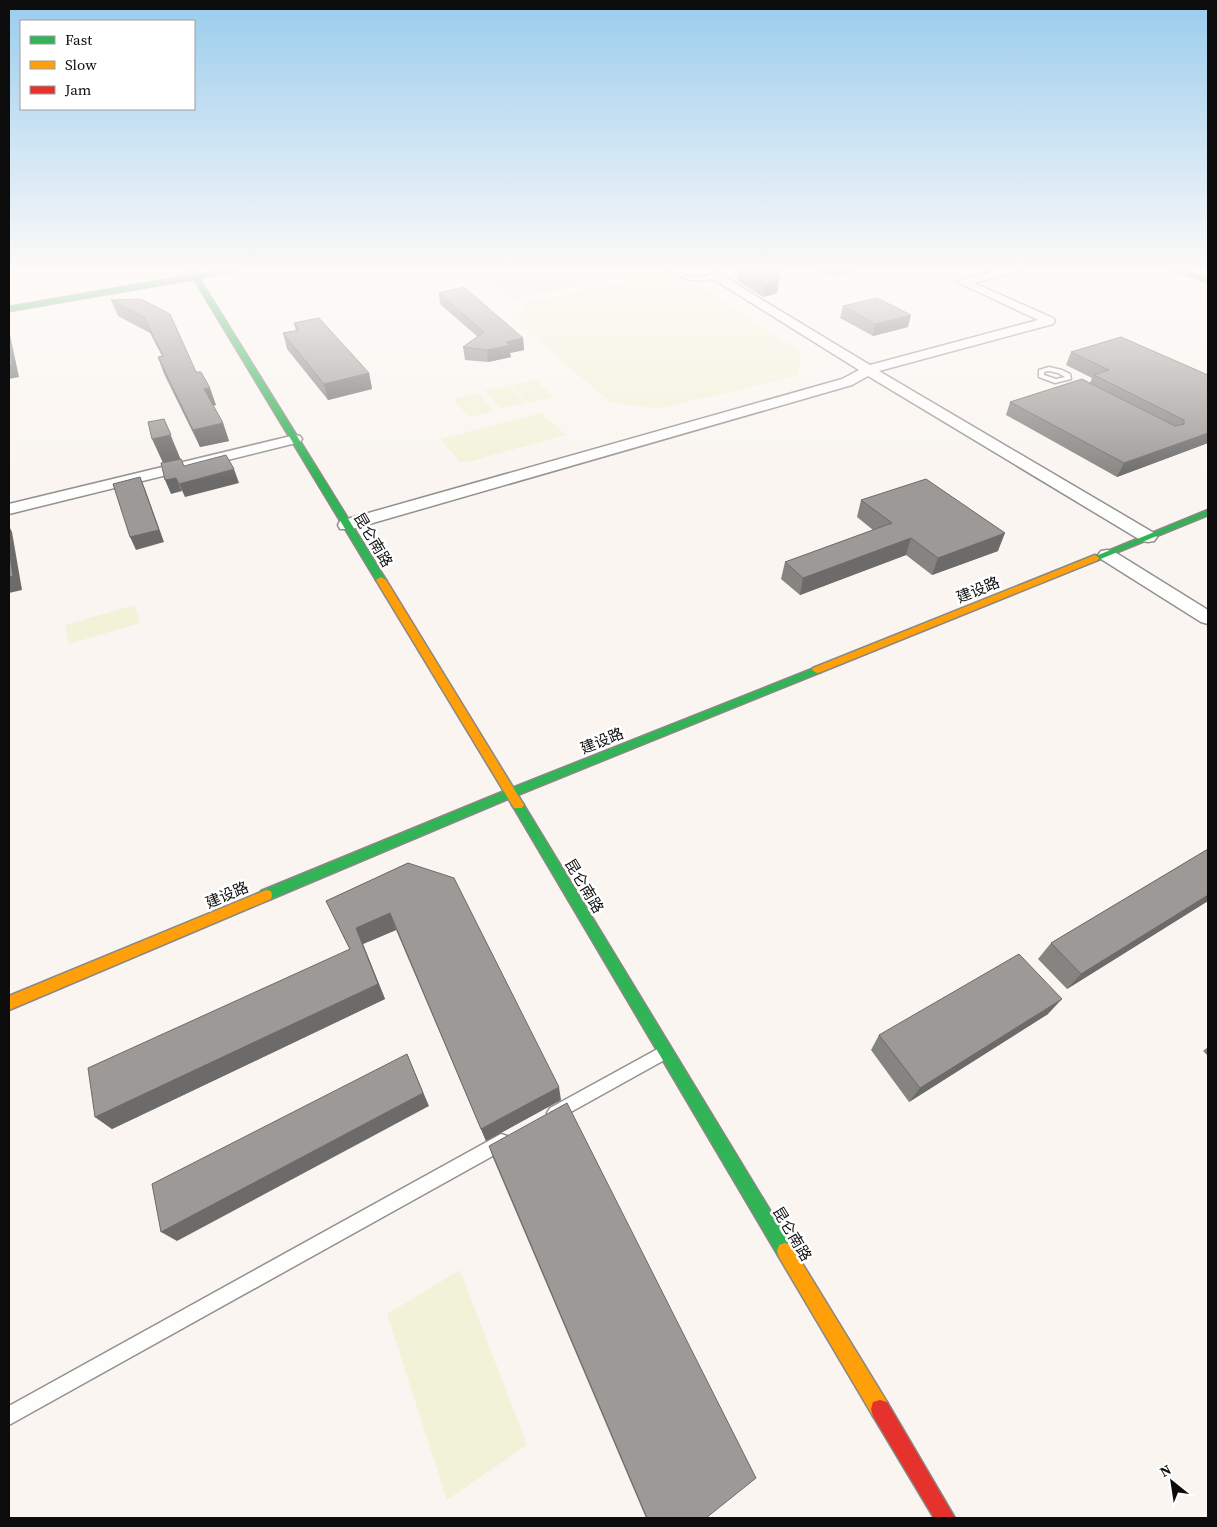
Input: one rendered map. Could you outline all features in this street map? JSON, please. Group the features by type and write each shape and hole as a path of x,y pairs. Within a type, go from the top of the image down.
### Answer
{"main road":[{"name":"昆仑南路","path":"233,338 511,793 945,1518"},
{"name":"建设路","path":"9,1003 511,793 1107,555 1208,512"}],"street":[{"path":"819,338 868,370 1148,537"},
{"path":"346,525 847,382 868,370 985,338"},
{"path":"9,509 295,439"},
{"path":"1107,555 1208,618"}],"lane":[{"path":"1065,381 1074,386"},
{"path":"544,1118 665,1051"},
{"path":"9,1416 518,1133"}],"green space":[{"path":"536,338 780,338 801,352 798,376 656,409 610,402"},
{"path":"535,379 553,397 528,403 511,385"},
{"path":"509,385 526,403 501,409 484,391"},
{"path":"478,393 495,411 469,417 453,399"},
{"path":"541,413 566,435 467,462 460,462 440,439"},
{"path":"135,605 140,623 69,644 65,625"},
{"path":"460,1270 527,1445 447,1500 387,1314"}],"building":[{"path":"154,338 181,338 196,372 201,372 210,388 204,389 223,423 193,430 158,357 163,356"},
{"path":"287,338 337,338 369,373 324,384"},
{"path":"475,338 522,338 506,342 510,345 487,350 463,347"},
{"path":"1117,338 1124,338 1208,375 1208,433 1124,463 1010,402 1082,379 1175,426 1184,424 1184,420 1094,375 1109,370 1071,352"},
{"path":"9,348 12,364 9,365"},
{"path":"164,419 171,435 152,439 148,422"},
{"path":"226,455 234,469 179,484 176,478 165,480 161,463 181,459 184,466"},
{"path":"140,477 159,530 130,537 113,484"},
{"path":"926,479 1005,533 938,558 911,538 803,578 785,562 892,523 861,500"},
{"path":"9,549 13,576 9,577"},
{"path":"1208,849 1208,895 1081,974 1051,943"},
{"path":"408,863 454,878 559,1087 481,1129 390,913 356,928 378,984 95,1117 88,1068 350,949 326,901"},
{"path":"1019,954 1062,999 920,1088 879,1035"},
{"path":"407,1054 423,1093 161,1232 152,1184"},
{"path":"567,1103 756,1478 706,1518 647,1518 489,1146"}],"traffic: fast":[{"path":"233,338 381,580"},
{"path":"1095,558 1208,512"},
{"path":"266,895 511,793 817,670"},
{"path":"518,805 785,1251"}],"traffic: slow":[{"path":"817,670 1095,558"},
{"path":"381,580 518,805"},
{"path":"9,1003 266,895"},
{"path":"785,1251 880,1409"}],"traffic: jam":[{"path":"880,1409 945,1518"}]}
